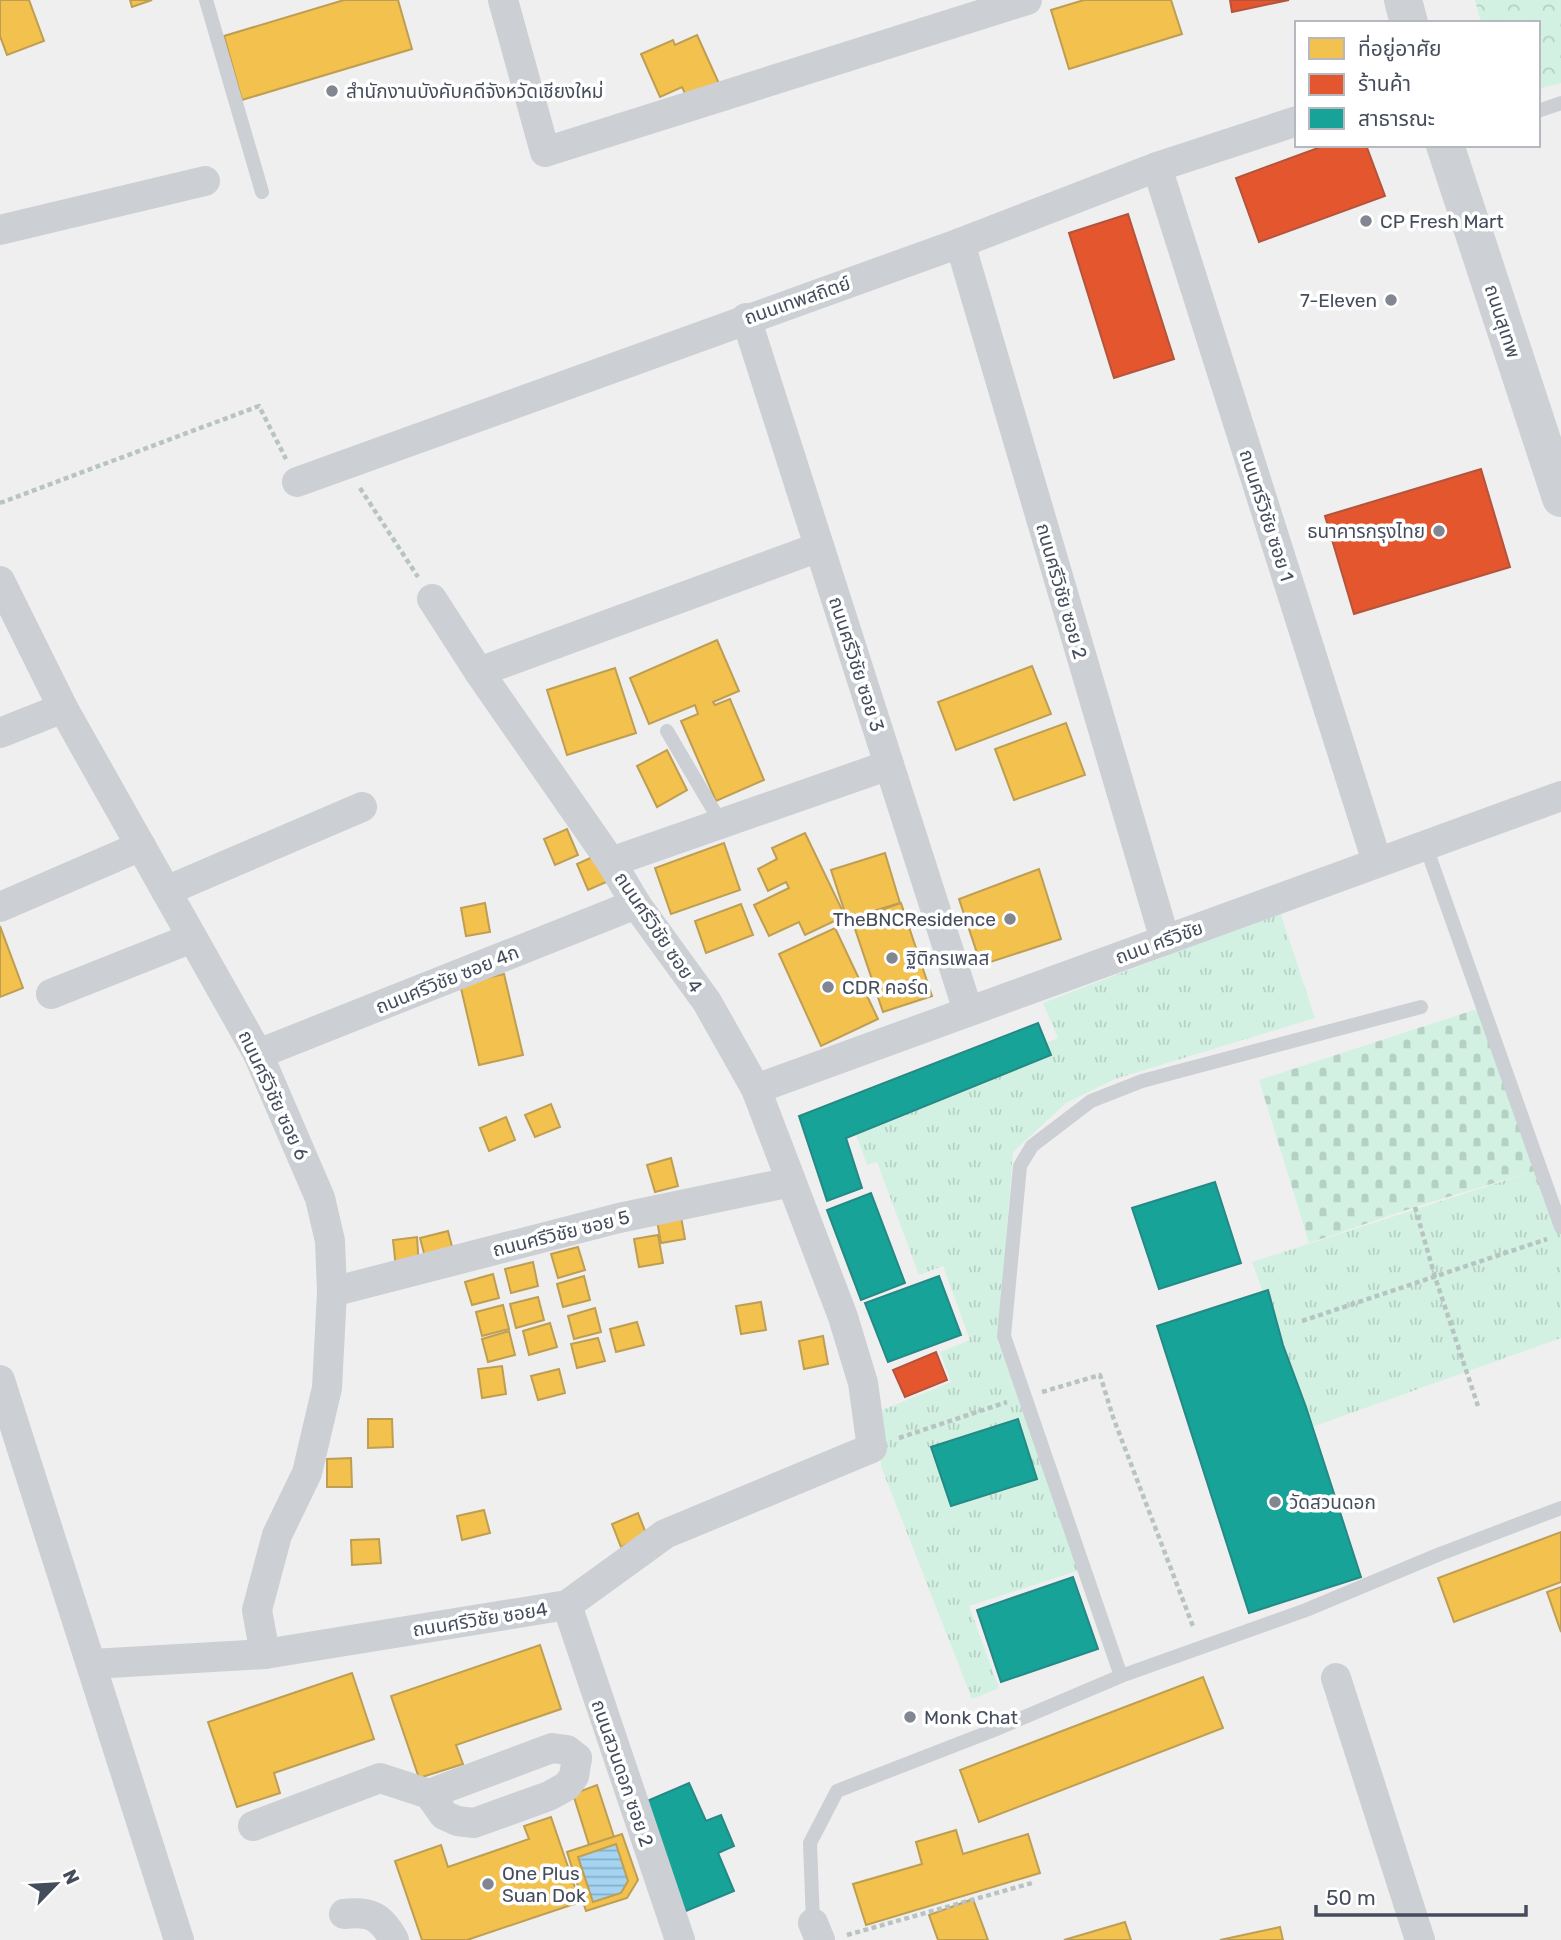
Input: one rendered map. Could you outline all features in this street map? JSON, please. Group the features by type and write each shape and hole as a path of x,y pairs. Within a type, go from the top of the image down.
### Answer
{"main road":[{"path":"1403,0 1408,21"},
{"name":"ถนนสุเทพ","path":"1446,147 1561,498"}],"street":[{"path":"510,2 545,152 1027,0"},
{"name":"ถนนเทพสถิตย์","path":"297,482 960,243 1157,167 1295,122"},
{"name":"ถนนศรีวิชัย ซอย 1","path":"1157,167 1377,862"},
{"path":"0,230 205,181"},
{"name":"ถนนศรีวิชัย ซอย 2","path":"960,243 1165,940"},
{"name":"ถนนศรีวิชัย ซอย 3","path":"746,318 968,1011"},
{"path":"479,672 819,547"},
{"name":"ถนนศรีวิชัย ซอย 6","path":"1,581 64,708 258,1054 320,1198 330,1241 332,1292 327,1388 307,1474 277,1535 257,1610 265,1654"},
{"name":"ถนนศรีวิชัย ซอย 4","path":"432,598 479,672 611,862 636,904 707,1002 756,1088 843,1317 863,1383 872,1448"},
{"path":"0,733 64,708"},
{"path":"611,862 889,765"},
{"name":"ถนน ศรีวิชัย","path":"756,1088 1561,796"},
{"path":"166,891 362,807"},
{"path":"0,907 141,846"},
{"name":"ถนนศรีวิชัย ซอย 4ก","path":"258,1054 636,904"},
{"path":"51,994 192,937"},
{"name":"ถนนศรีวิชัย ซอย 5","path":"332,1292 619,1218 791,1182"},
{"path":"0,1380 179,1940"},
{"name":"ถนนศรีวิชัย ซอย4","path":"92,1664 265,1654 567,1605 665,1534 872,1448"},
{"name":"ถนนสวนดอก ซอย 2","path":"567,1605 680,1940"},
{"path":"1336,1678 1420,1940"},
{"path":"429,1794 552,1748 567,1750 577,1758"},
{"path":"577,1758 614,1748"},
{"path":"253,1826 380,1777 429,1794 444,1815 457,1821 474,1823 548,1796 567,1786 574,1776 577,1758"},
{"path":"344,1913 364,1912 380,1921 394,1940"}],"lane":[{"path":"206,0 262,192"},
{"path":"1540,110 1561,103"},
{"path":"667,731 722,823"},
{"path":"1425,844 1561,1227"},
{"path":"1121,1676 1004,1336 1020,1166 1032,1146 1091,1101 1142,1081 1420,1007"},
{"path":"825,1933 810,1843 838,1791 994,1731 1121,1676 1306,1610 1440,1554 1561,1508"}],"path":[{"path":"0,503 259,406 297,482"},
{"path":"345,464 432,598"},
{"path":"1415,1208 1478,1406"},
{"path":"1302,1321 1548,1239"},
{"path":"872,1448 1026,1396 1100,1375 1113,1418 1201,1646"},
{"path":"825,1933 1032,1883"}],"green space":[{"path":"1475,0 1561,0 1561,83 1540,88 1540,21 1480,21"},
{"path":"1280,912 1315,1018 1115,1079 1066,1103 1013,1152 998,1341 1080,1570 969,1606 999,1688 972,1699 881,1466 875,1413 951,1382 940,1352 970,1340 943,1266 919,1275 877,1162 867,1165 852,1124 1058,1038 1043,1003"},
{"path":"1486,1006 1541,1169 1309,1243 1259,1080"},
{"path":"1541,1169 1561,1227 1561,1338 1312,1427 1252,1262"}],"water":[{"path":"616,1844 628,1881 621,1893 593,1902 578,1857"}],"building: ที่อยู่อาศัย":[{"path":"0,0 29,0 44,41 7,55 0,36"},
{"path":"130,0 152,0 132,7"},
{"path":"344,0 398,0 412,49 242,100 224,36"},
{"path":"1084,0 1171,0 1182,34 1069,69 1051,10"},
{"path":"697,35 721,88 689,102 682,87 660,97 641,54 673,40 675,45"},
{"path":"717,640 739,691 713,702 715,705 730,699 764,780 716,801 681,721 698,714 695,705 649,724 630,678"},
{"path":"1032,666 1051,714 956,750 938,702"},
{"path":"615,668 636,733 567,755 547,690"},
{"path":"1066,723 1085,775 1014,800 995,749"},
{"path":"667,750 687,790 657,807 637,766"},
{"path":"567,829 578,855 555,865 544,839"},
{"path":"805,833 845,916 805,935 799,922 769,936 754,905 789,888 786,882 768,891 758,869 777,859 772,848"},
{"path":"724,843 740,890 671,914 655,868"},
{"path":"885,853 900,903 847,919 831,870"},
{"path":"599,854 611,880 588,890 577,864"},
{"name":"TheBNCResidence","path":"1039,869 1061,939 981,965 959,899"},
{"path":"485,903 490,932 466,936 461,908"},
{"name":"ฐิติกรเพลส","path":"901,903 932,996 883,1012 852,920"},
{"path":"741,904 753,935 706,953 695,921"},
{"path":"0,926 23,988 0,997"},
{"name":"CDR คอร์ด","path":"835,928 878,1019 821,1046 779,954"},
{"path":"504,974 523,1055 479,1065 460,984"},
{"path":"551,1104 560,1127 535,1137 525,1115"},
{"path":"506,1117 515,1140 489,1151 480,1128"},
{"path":"671,1158 678,1186 655,1192 647,1165"},
{"path":"680,1211 685,1239 661,1243 656,1215"},
{"path":"448,1231 454,1254 426,1261 420,1238"},
{"path":"658,1235 663,1263 639,1267 634,1239"},
{"path":"417,1237 419,1266 396,1268 393,1240"},
{"path":"578,1247 585,1270 558,1278 551,1254"},
{"path":"533,1262 538,1286 511,1293 505,1269"},
{"path":"493,1274 499,1298 472,1305 465,1282"},
{"path":"584,1276 590,1300 563,1307 557,1284"},
{"path":"538,1297 544,1320 516,1328 510,1304"},
{"path":"761,1302 766,1330 741,1334 736,1306"},
{"path":"503,1305 509,1329 482,1336 476,1312"},
{"path":"595,1308 601,1332 574,1339 568,1316"},
{"path":"637,1322 644,1345 616,1352 610,1329"},
{"path":"550,1323 557,1347 529,1355 523,1331"},
{"path":"509,1331 515,1355 488,1362 482,1339"},
{"path":"823,1336 828,1364 804,1369 799,1341"},
{"path":"598,1338 605,1361 577,1368 571,1344"},
{"path":"502,1366 506,1394 482,1398 478,1369"},
{"path":"559,1369 565,1393 538,1400 531,1376"},
{"path":"368,1419 392,1419 393,1447 368,1448"},
{"path":"351,1458 352,1487 327,1487 327,1459"},
{"path":"484,1510 490,1533 462,1540 457,1516"},
{"path":"638,1513 647,1536 621,1547 612,1524"},
{"path":"1561,1532 1561,1582 1454,1622 1438,1578"},
{"path":"379,1539 381,1563 352,1565 351,1540"},
{"path":"1561,1587 1561,1632 1547,1592"},
{"path":"540,1645 561,1709 456,1745 463,1764 419,1778 391,1696"},
{"path":"352,1673 374,1739 274,1773 280,1793 237,1807 208,1722"},
{"path":"1203,1677 1223,1728 979,1822 960,1770"},
{"path":"597,1785 614,1837 589,1845 573,1794"},
{"name":"One Plus Suan Dok","path":"551,1817 580,1902 467,1940 422,1940 395,1861 441,1845 448,1867 529,1839 524,1826"},
{"path":"956,1830 963,1854 1028,1834 1040,1873 866,1925 853,1884 922,1864 916,1842"},
{"path":"622,1834 638,1880 627,1898 586,1911 567,1852","holes":["616,1844 628,1881 621,1893 593,1902 578,1857"]},
{"path":"973,1899 988,1940 938,1940 929,1915"},
{"path":"1125,1922 1131,1940 1064,1940"},
{"path":"1280,1927 1283,1940 1220,1940"}],"building: ร้านค้า":[{"path":"1230,0 1289,0 1232,12"},
{"path":"1321,147 1367,147 1385,196 1259,242 1236,178"},
{"path":"1128,214 1174,359 1114,378 1069,233"},
{"path":"1481,469 1510,567 1354,614 1325,516"},
{"path":"936,1352 947,1380 905,1397 893,1370"}],"building: สาธารณะ":[{"path":"1038,1023 1051,1055 846,1138 862,1188 827,1201 799,1116"},
{"path":"1215,1182 1241,1263 1159,1289 1132,1208"},
{"path":"871,1193 905,1283 861,1300 827,1210"},
{"path":"939,1276 961,1335 888,1362 865,1303"},
{"name":"วัดสวนดอก","path":"1268,1290 1283,1345 1361,1577 1249,1613 1157,1326"},
{"path":"1018,1419 1037,1479 951,1506 931,1447"},
{"path":"1073,1577 1098,1649 1001,1682 977,1610"},
{"path":"689,1783 706,1821 721,1815 734,1846 718,1853 734,1891 686,1911 640,1804"}],"place":[{"name":"สำนักงานบังคับคดีจังหวัดเชียงใหม่","path":"332,91"},
{"name":"CP Fresh Mart","path":"1366,221"},
{"name":"7-Eleven","path":"1391,300"},
{"name":"ธนาคารกรุงไทย","path":"1439,531"},
{"name":"TheBNCResidence","path":"1010,919"},
{"name":"ฐิติกรเพลส","path":"892,958"},
{"name":"CDR คอร์ด","path":"828,987"},
{"name":"วัดสวนดอก","path":"1275,1502"},
{"name":"Monk Chat","path":"910,1717"},
{"name":"One Plus Suan Dok","path":"488,1884"}]}
